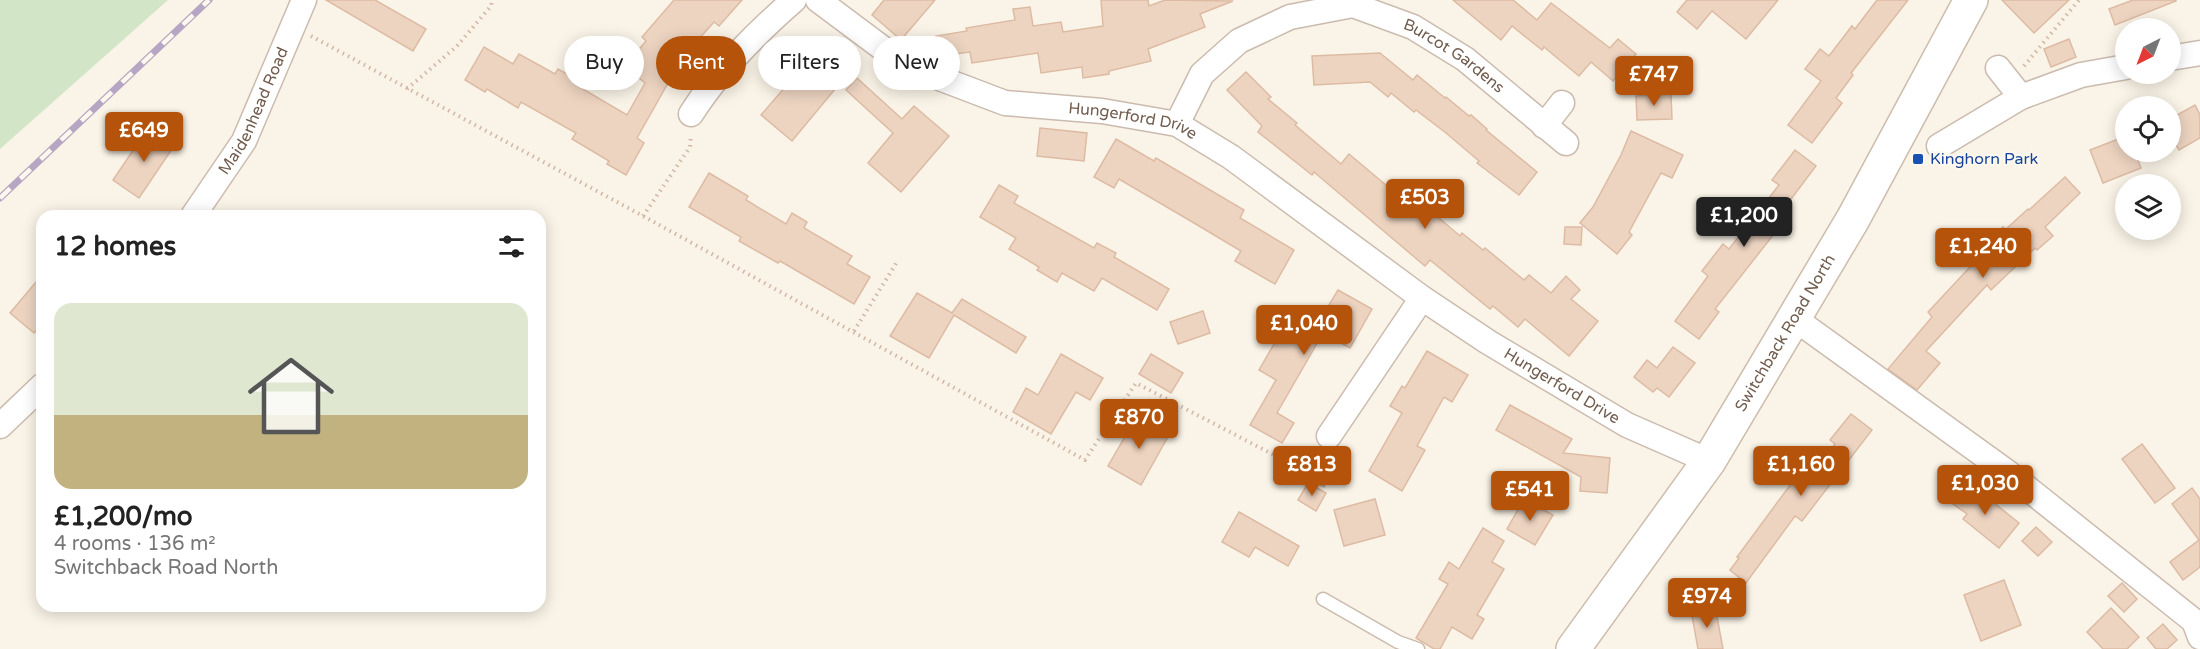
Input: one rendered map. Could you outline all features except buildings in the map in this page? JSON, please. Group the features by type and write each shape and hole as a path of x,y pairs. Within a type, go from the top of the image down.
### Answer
{"main road":[{"name":"Switchback Road North","path":"1573,649 1709,461 1853,219 1971,0"}],"street":[{"name":"Maidenhead Road","path":"197,210 244,141 304,0"},
{"path":"691,114 726,65 794,0"},
{"name":"Hungerford Drive","path":"818,0 905,65 1005,103 1102,111 1176,124 1231,157 1422,298 1488,342 1627,425 1709,461"},
{"name":"Burcot Gardens","path":"1176,124 1202,74 1239,41 1290,17 1353,3 1413,27 1465,59 1566,143"},
{"path":"2181,56 2200,53"},
{"path":"1939,146 2010,82 2081,75 2115,69"},
{"path":"1544,126 1562,103"},
{"path":"1329,436 1422,298"},
{"path":"1795,319 2007,472 2198,625"},
{"path":"0,426 36,392"}],"lane":[{"path":"1323,599 1398,642 1418,649"}],"path":[{"path":"407,88 457,46 491,6 492,0"},
{"path":"2010,82 2079,0"},
{"path":"292,26 854,331 1085,460 1136,383 1297,467 1312,446 1329,436"},
{"path":"643,216 690,147 691,114"},
{"path":"854,331 897,262"}],"green space":[{"path":"0,0 168,0 0,149"}],"railway":[{"path":"0,198 209,0"}],"place":[{"name":"Kinghorn Park","path":"1918,159"}]}
